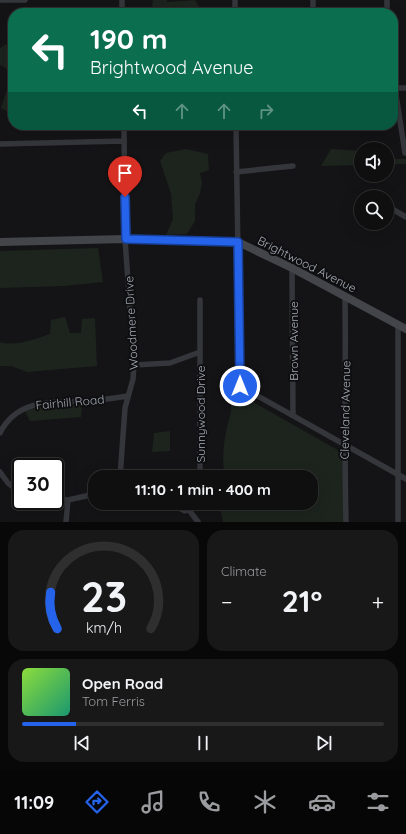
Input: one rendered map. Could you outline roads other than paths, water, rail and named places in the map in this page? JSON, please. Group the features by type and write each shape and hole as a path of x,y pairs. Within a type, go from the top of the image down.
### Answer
{"street":[{"path":"0,0 25,0"},
{"path":"398,112 405,153"},
{"name":"Woodmere Drive","path":"121,470 124,424 128,396 133,379 134,365 126,239 124,130"},
{"path":"236,130 240,386 293,414 344,445 406,479"},
{"path":"0,144 124,141"},
{"path":"236,172 293,166"},
{"path":"394,210 406,217"},
{"name":"Brightwood Avenue","path":"0,242 126,239 238,242 292,268 406,329"},
{"name":"Brown Avenue","path":"292,268 293,414"},
{"name":"Cleveland Avenue","path":"345,297 347,401 344,445 346,522"},
{"name":"Sunnywood Drive","path":"200,300 200,470"},
{"path":"398,325 398,522"},
{"name":"Sunnywood Drive","path":"134,365 170,364 200,352"},
{"name":"Fairhill Road","path":"0,433 8,421 16,413 36,403 96,400 128,396"},
{"path":"0,472 8,484 12,487"},
{"path":"64,500 88,496"},
{"path":"66,522 68,500"},
{"path":"182,510 190,510 198,522"}]}
